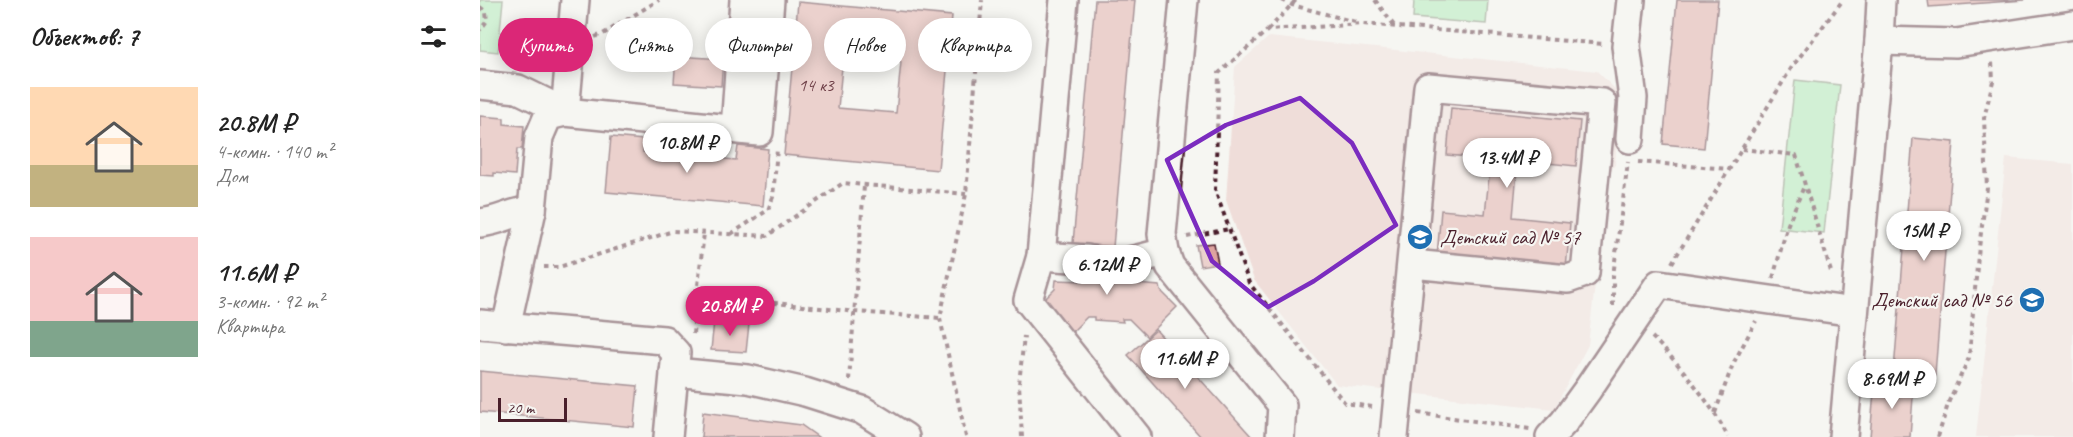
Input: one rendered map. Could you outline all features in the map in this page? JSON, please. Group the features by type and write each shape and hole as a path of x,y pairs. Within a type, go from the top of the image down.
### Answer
{"lane":[{"path":"573,18 575,0"},
{"path":"735,129 744,0"},
{"path":"668,437 675,363 664,340 493,325 520,266 532,210 539,137 548,116 566,112 759,132 770,0"},
{"path":"1064,0 1041,256 1028,300 1137,437"},
{"path":"1184,0 1162,234 1165,252 1170,266 1282,405 1280,437"},
{"path":"1630,139 1633,98 1626,46 1631,0"},
{"path":"1843,437 1881,0"},
{"path":"1879,41 1956,43 2073,25"},
{"path":"566,112 569,72"},
{"path":"480,85 518,89 566,112"},
{"path":"1394,437 1428,87 1602,103 1591,274 1568,279 1412,264"},
{"path":"480,223 497,221 518,211 532,210"},
{"path":"1126,262 1165,252"},
{"path":"1041,256 1087,259"},
{"path":"1552,435 1588,389 1624,314 1659,284 1854,312"},
{"path":"675,363 805,392 847,405 862,410 905,437"}],"path":[{"path":"593,37 603,34 659,0"},
{"path":"966,437 940,318 966,194 982,0"},
{"path":"1282,0 1292,5 1363,24 1626,46"},
{"path":"1296,0 1268,30 1219,73 1215,190 1249,283 1345,403 1552,435"},
{"path":"1375,0 1396,28"},
{"path":"1659,284 1792,67 1843,0"},
{"path":"480,7 486,12 488,21 480,30"},
{"path":"1268,30 1363,24"},
{"path":"1938,437 1949,401 1970,358 1978,255 1987,188 1984,118 1993,81 1990,37"},
{"path":"730,234 768,210 773,197 778,143"},
{"path":"1742,149 1796,155 1819,231"},
{"path":"1728,437 1715,413 1668,353 1624,314 1613,276 1628,162 1729,169"},
{"path":"520,266 559,267 673,231 767,236 843,183 966,194"},
{"path":"1786,229 1805,184"},
{"path":"847,405 864,186"},
{"path":"1165,252 1178,239 1229,229"},
{"path":"675,363 692,335 704,232"},
{"path":"697,294 855,312 940,318"},
{"path":"1022,437 1019,384 1028,300"}],"highlighted area":[{"path":"1300,98 1352,143 1396,225 1314,281 1268,307 1212,261 1167,160 1226,125"}],"shaded area":[{"name":"Детский сад № 57","path":"1269,37 1597,71 1621,95 1615,165 1608,173 1588,345 1554,409 1337,385 1254,280 1226,200 1235,67"},
{"name":"Детский сад № 56","path":"2006,158 2073,164 2073,437 1976,437"}],"green space":[{"path":"480,0 503,0 501,18 498,18 498,52 480,50"},
{"path":"1414,0 1488,0 1486,24 1413,18"},
{"path":"1795,80 1840,85 1824,233 1779,228"}],"building":[{"path":"1095,0 1135,0 1113,247 1073,243"},
{"path":"1677,0 1718,0 1704,148 1663,144"},
{"path":"1928,0 2025,0 1929,7"},
{"path":"798,2 952,16 952,18 918,18 918,72 947,72 938,170 784,155 792,72 812,72 812,18 797,18"},
{"path":"693,57 705,58 705,72 722,72 721,86 674,83 675,72 693,72"},
{"path":"1451,108 1580,121 1576,166 1518,160 1513,217 1570,223 1566,269 1437,256 1441,210 1485,214 1491,159 1447,155"},
{"path":"480,116 504,118 504,124 524,126 522,149 517,149 515,175 494,173 494,176 480,175"},
{"path":"611,137 644,140 643,152 736,160 738,146 768,149 763,206 606,192"},
{"path":"1913,138 1954,142 1934,386 1893,382"},
{"path":"1214,243 1218,263 1200,266 1196,245"},
{"path":"1089,245 1128,248 1124,283 1160,286 1161,291 1177,307 1147,337 1129,319 1122,319 1123,322 1094,320 1094,317 1087,317 1068,336 1039,305 1055,289 1056,280 1084,281"},
{"path":"714,321 749,324 746,352 711,350"},
{"path":"1156,330 1252,437 1201,437 1128,355"},
{"path":"480,371 638,386 634,427 480,412"},
{"path":"1875,381 1914,384 1910,437 1870,437"},
{"path":"703,412 801,425 818,437 701,437"}],"tunnel":[{"path":"1087,259 1126,262"}],"place":[{"name":"Детский сад № 57","path":"1420,237"},
{"name":"Детский сад № 56","path":"2032,300"}]}
